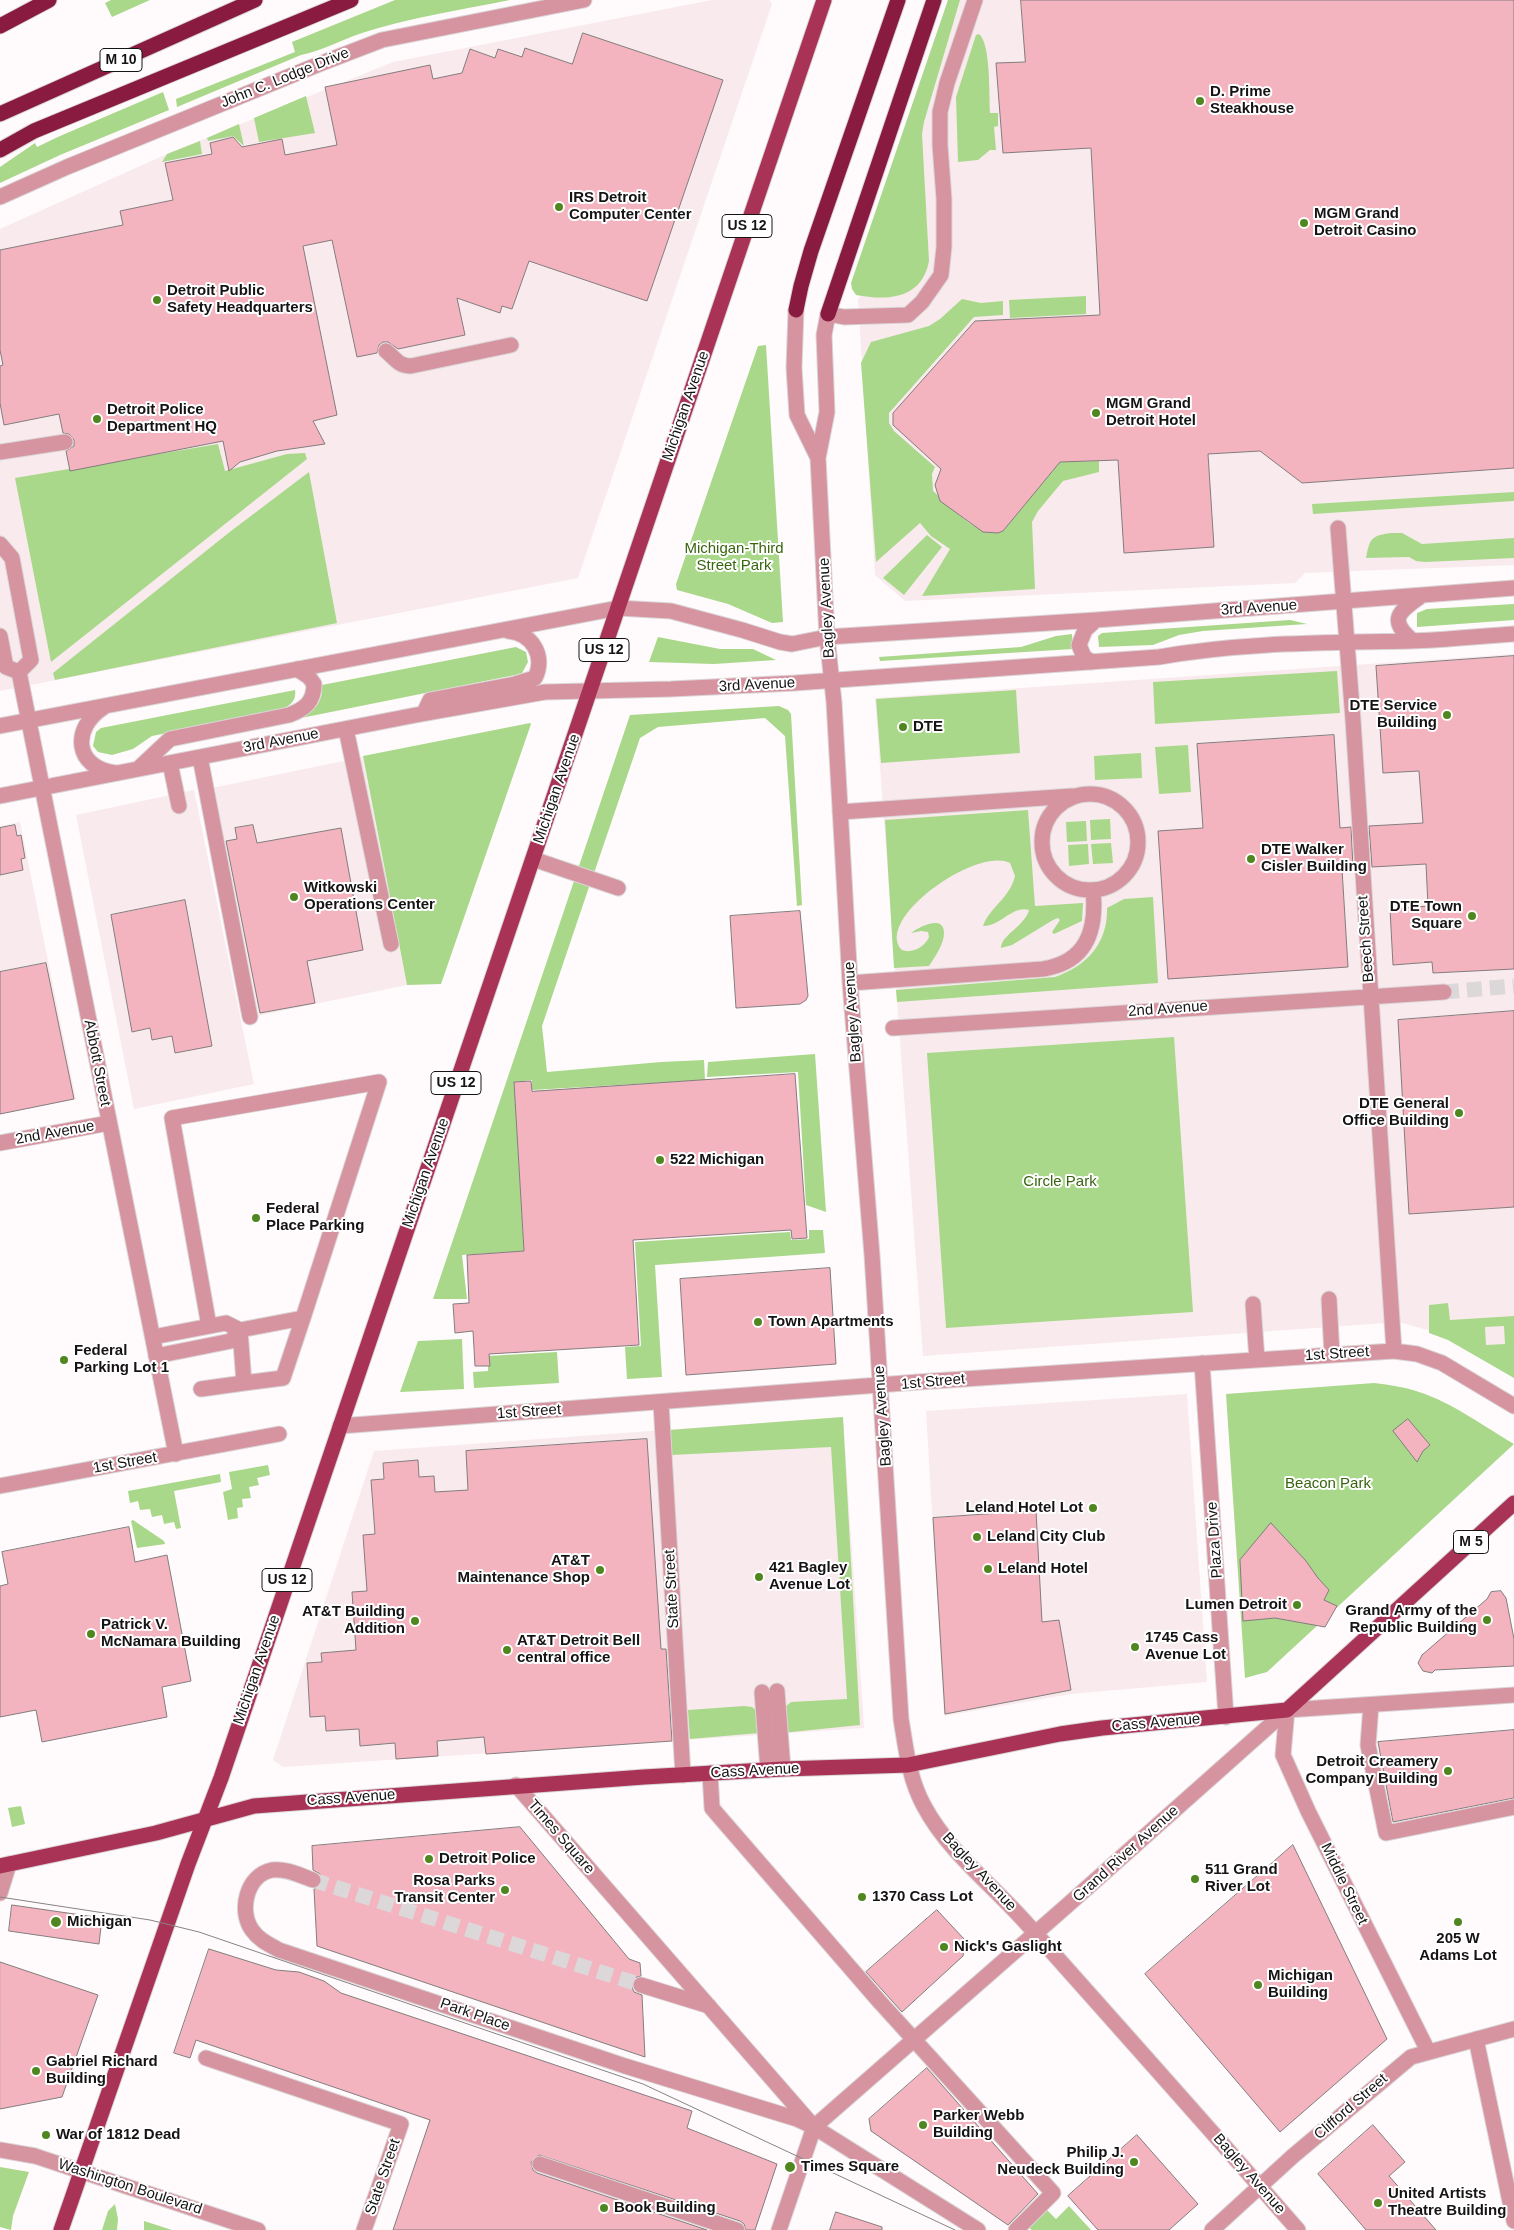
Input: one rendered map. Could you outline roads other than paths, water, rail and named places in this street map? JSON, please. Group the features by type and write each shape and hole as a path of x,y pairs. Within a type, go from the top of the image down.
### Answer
{"highway":[{"path":"0,26 49,0"},
{"name":"M 10","path":"0,114 256,0"},
{"path":"0,150 34,131 352,0"},
{"path":"796,310 812,251 898,0"},
{"path":"828,314 934,0"}],"main road":[{"name":"Michigan Avenue","path":"62,2230 204,1821 221,1778 824,0"},
{"name":"Grand River Avenue","path":"1287,1710 1514,1504"},
{"name":"Cass Avenue","path":"4,1865 156,1833 254,1806 516,1785 776,1769 908,1765 1060,1734 1102,1728 1287,1710"}],"street":[{"name":"John C. Lodge Drive","path":"0,197 75,163 322,62 382,40 584,0"},
{"path":"828,314 844,317 908,315 922,302 941,275 944,247 944,199 940,112 946,83 975,0"},
{"name":"Bagley Avenue","path":"796,310 794,368 797,415 818,458"},
{"name":"Bagley Avenue","path":"828,314 824,335 827,412 818,458 827,637 834,702 850,983 881,1387 901,1719 908,1765 914,1785 924,1807 962,1857 1036,1933 1298,2230"},
{"path":"386,351 396,362 403,366 411,366 511,345"},
{"path":"0,452 64,442"},
{"name":"Beech Street","path":"1338,528 1394,1351"},
{"path":"0,544 12,558 31,660 19,672 6,668 0,636"},
{"name":"3rd Avenue","path":"0,726 618,608 671,611 786,643 827,637 1096,620 1514,588"},
{"path":"1413,641 1398,625 1398,617 1403,608 1422,595"},
{"path":"1092,662 1084,657 1079,645 1085,630 1096,620"},
{"name":"3rd Avenue","path":"424,713 430,700 516,684 535,678 538,672 539,656 532,642 516,632 498,631"},
{"name":"3rd Avenue","path":"0,796 424,713 545,692 738,686 1159,657 1201,649 1346,641 1413,641 1514,634"},
{"name":"3rd Avenue","path":"138,769 170,739 289,716 302,710 310,702 314,684 309,677 297,669"},
{"name":"Abbott Street","path":"19,672 176,1454"},
{"name":"3rd Avenue","path":"108,705 91,717 84,726 83,748 86,758 92,764 103,770 117,773"},
{"path":"346,728 391,944"},
{"path":"200,757 216,809 250,1016"},
{"path":"170,763 179,806"},
{"path":"840,812 1086,795 1100,796 1119,805 1133,821 1137,835 1135,856 1129,869 1114,884 1094,890 1070,886 1057,877 1048,865 1043,850 1045,827 1052,813 1064,802 1086,795"},
{"path":"533,859 618,888"},
{"path":"850,983 1043,969 1060,965 1075,955 1087,940 1095,914 1094,890"},
{"name":"2nd Avenue","path":"893,1028 1280,1001 1444,992"},
{"path":"202,1389 284,1378 379,1082 172,1118 209,1326"},
{"name":"2nd Avenue","path":"0,1143 110,1123"},
{"path":"1328,1299 1332,1355"},
{"path":"1254,1304 1257,1360"},
{"path":"153,1337 226,1323 240,1330 303,1318"},
{"path":"156,1356 231,1341 240,1330"},
{"path":"240,1330 244,1383"},
{"name":"1st Street","path":"340,1426 1202,1363 1394,1351 1418,1354 1442,1363 1514,1406"},
{"name":"Plaza Drive","path":"1202,1363 1226,1717"},
{"name":"State Street","path":"661,1403 683,1775"},
{"name":"1st Street","path":"0,1486 279,1434"},
{"path":"776,1769 777,1691"},
{"path":"762,1692 776,1769"},
{"name":"Cass Avenue","path":"1287,1710 1514,1695"},
{"path":"1371,1705 1368,1744 1386,1833 1514,1807"},
{"name":"Grand River Avenue","path":"814,2126 1036,1933 1287,1710"},
{"name":"Middle Street","path":"1287,1710 1283,1755 1308,1811 1428,2051"},
{"path":"710,1773 712,1808 914,2040 1053,2193 1016,2230"},
{"name":"Times Square","path":"516,1785 814,2126 978,2230"},
{"path":"0,1893 4,1865"},
{"name":"Park Place","path":"313,1880 289,1872 274,1870 262,1873 252,1883 246,1897 245,1913 250,1928 262,1942 288,1953 494,2022 814,2126"},
{"path":"642,1985 710,2007"},
{"name":"Clifford Street","path":"1212,2230 1411,2057 1514,2030"},
{"path":"1476,2039 1514,2221"},
{"name":"State Street","path":"206,2058 401,2124 364,2230"},
{"path":"779,2230 814,2126"},
{"name":"Washington Boulevard","path":"0,2150 35,2156 258,2230"},
{"path":"540,2164 738,2230"}],"tunnel":[{"path":"1444,992 1514,986"},
{"path":"313,1880 641,1985"}],"tram line":[{"path":"0,1897 150,1920 199,1932 643,2084 955,2230"}],"place":[{"name":"D. Prime Steakhouse","path":"1200,101"},
{"name":"IRS Detroit Computer Center","path":"559,207"},
{"name":"MGM Grand Detroit Casino","path":"1304,223"},
{"name":"Detroit Public Safety Headquarters","path":"157,300"},
{"name":"MGM Grand Detroit Hotel","path":"1096,413"},
{"name":"Detroit Police Department HQ","path":"97,419"},
{"name":"DTE Service Building","path":"1447,715"},
{"name":"DTE","path":"903,727"},
{"name":"DTE Walker Cisler Building","path":"1251,859"},
{"name":"Witkowski Operations Center","path":"294,897"},
{"name":"DTE Town Square","path":"1472,916"},
{"name":"DTE General Office Building","path":"1459,1113"},
{"name":"522 Michigan","path":"660,1160"},
{"name":"Federal Place Parking","path":"256,1218"},
{"name":"Town Apartments","path":"758,1322"},
{"name":"Federal Parking Lot 1","path":"64,1360"},
{"name":"Leland Hotel Lot","path":"1093,1508"},
{"name":"Leland City Club","path":"977,1537"},
{"name":"Leland Hotel","path":"988,1569"},
{"name":"AT&T Maintenance Shop","path":"600,1570"},
{"name":"421 Bagley Avenue Lot","path":"759,1577"},
{"name":"Lumen Detroit","path":"1297,1605"},
{"name":"Grand Army of the Republic Building","path":"1487,1620"},
{"name":"AT&T Building Addition","path":"415,1621"},
{"name":"Patrick V. McNamara Building","path":"91,1634"},
{"name":"1745 Cass Avenue Lot","path":"1135,1647"},
{"name":"AT&T Detroit Bell central office","path":"507,1650"},
{"name":"Detroit Creamery Company Building","path":"1448,1771"},
{"name":"Detroit Police","path":"429,1859"},
{"name":"511 Grand River Lot","path":"1195,1879"},
{"name":"Rosa Parks Transit Center","path":"505,1890"},
{"name":"1370 Cass Lot","path":"862,1897"},
{"name":"Michigan","path":"56,1922"},
{"name":"205 W Adams Lot","path":"1458,1922"},
{"name":"Nick's Gaslight","path":"944,1947"},
{"name":"Michigan Building","path":"1258,1985"},
{"name":"Gabriel Richard Building","path":"36,2071"},
{"name":"Parker Webb Building","path":"923,2125"},
{"name":"War of 1812 Dead","path":"46,2135"},
{"name":"Philip J. Neudeck Building","path":"1134,2162"},
{"name":"Times Square","path":"790,2167"},
{"name":"United Artists Theatre Building","path":"1378,2203"},
{"name":"Book Building","path":"604,2208"}],"park label":[{"name":"Michigan-Third Street Park","path":"734,558"},
{"name":"Circle Park","path":"1060,1182"},
{"name":"Beacon Park","path":"1328,1484"}]}
